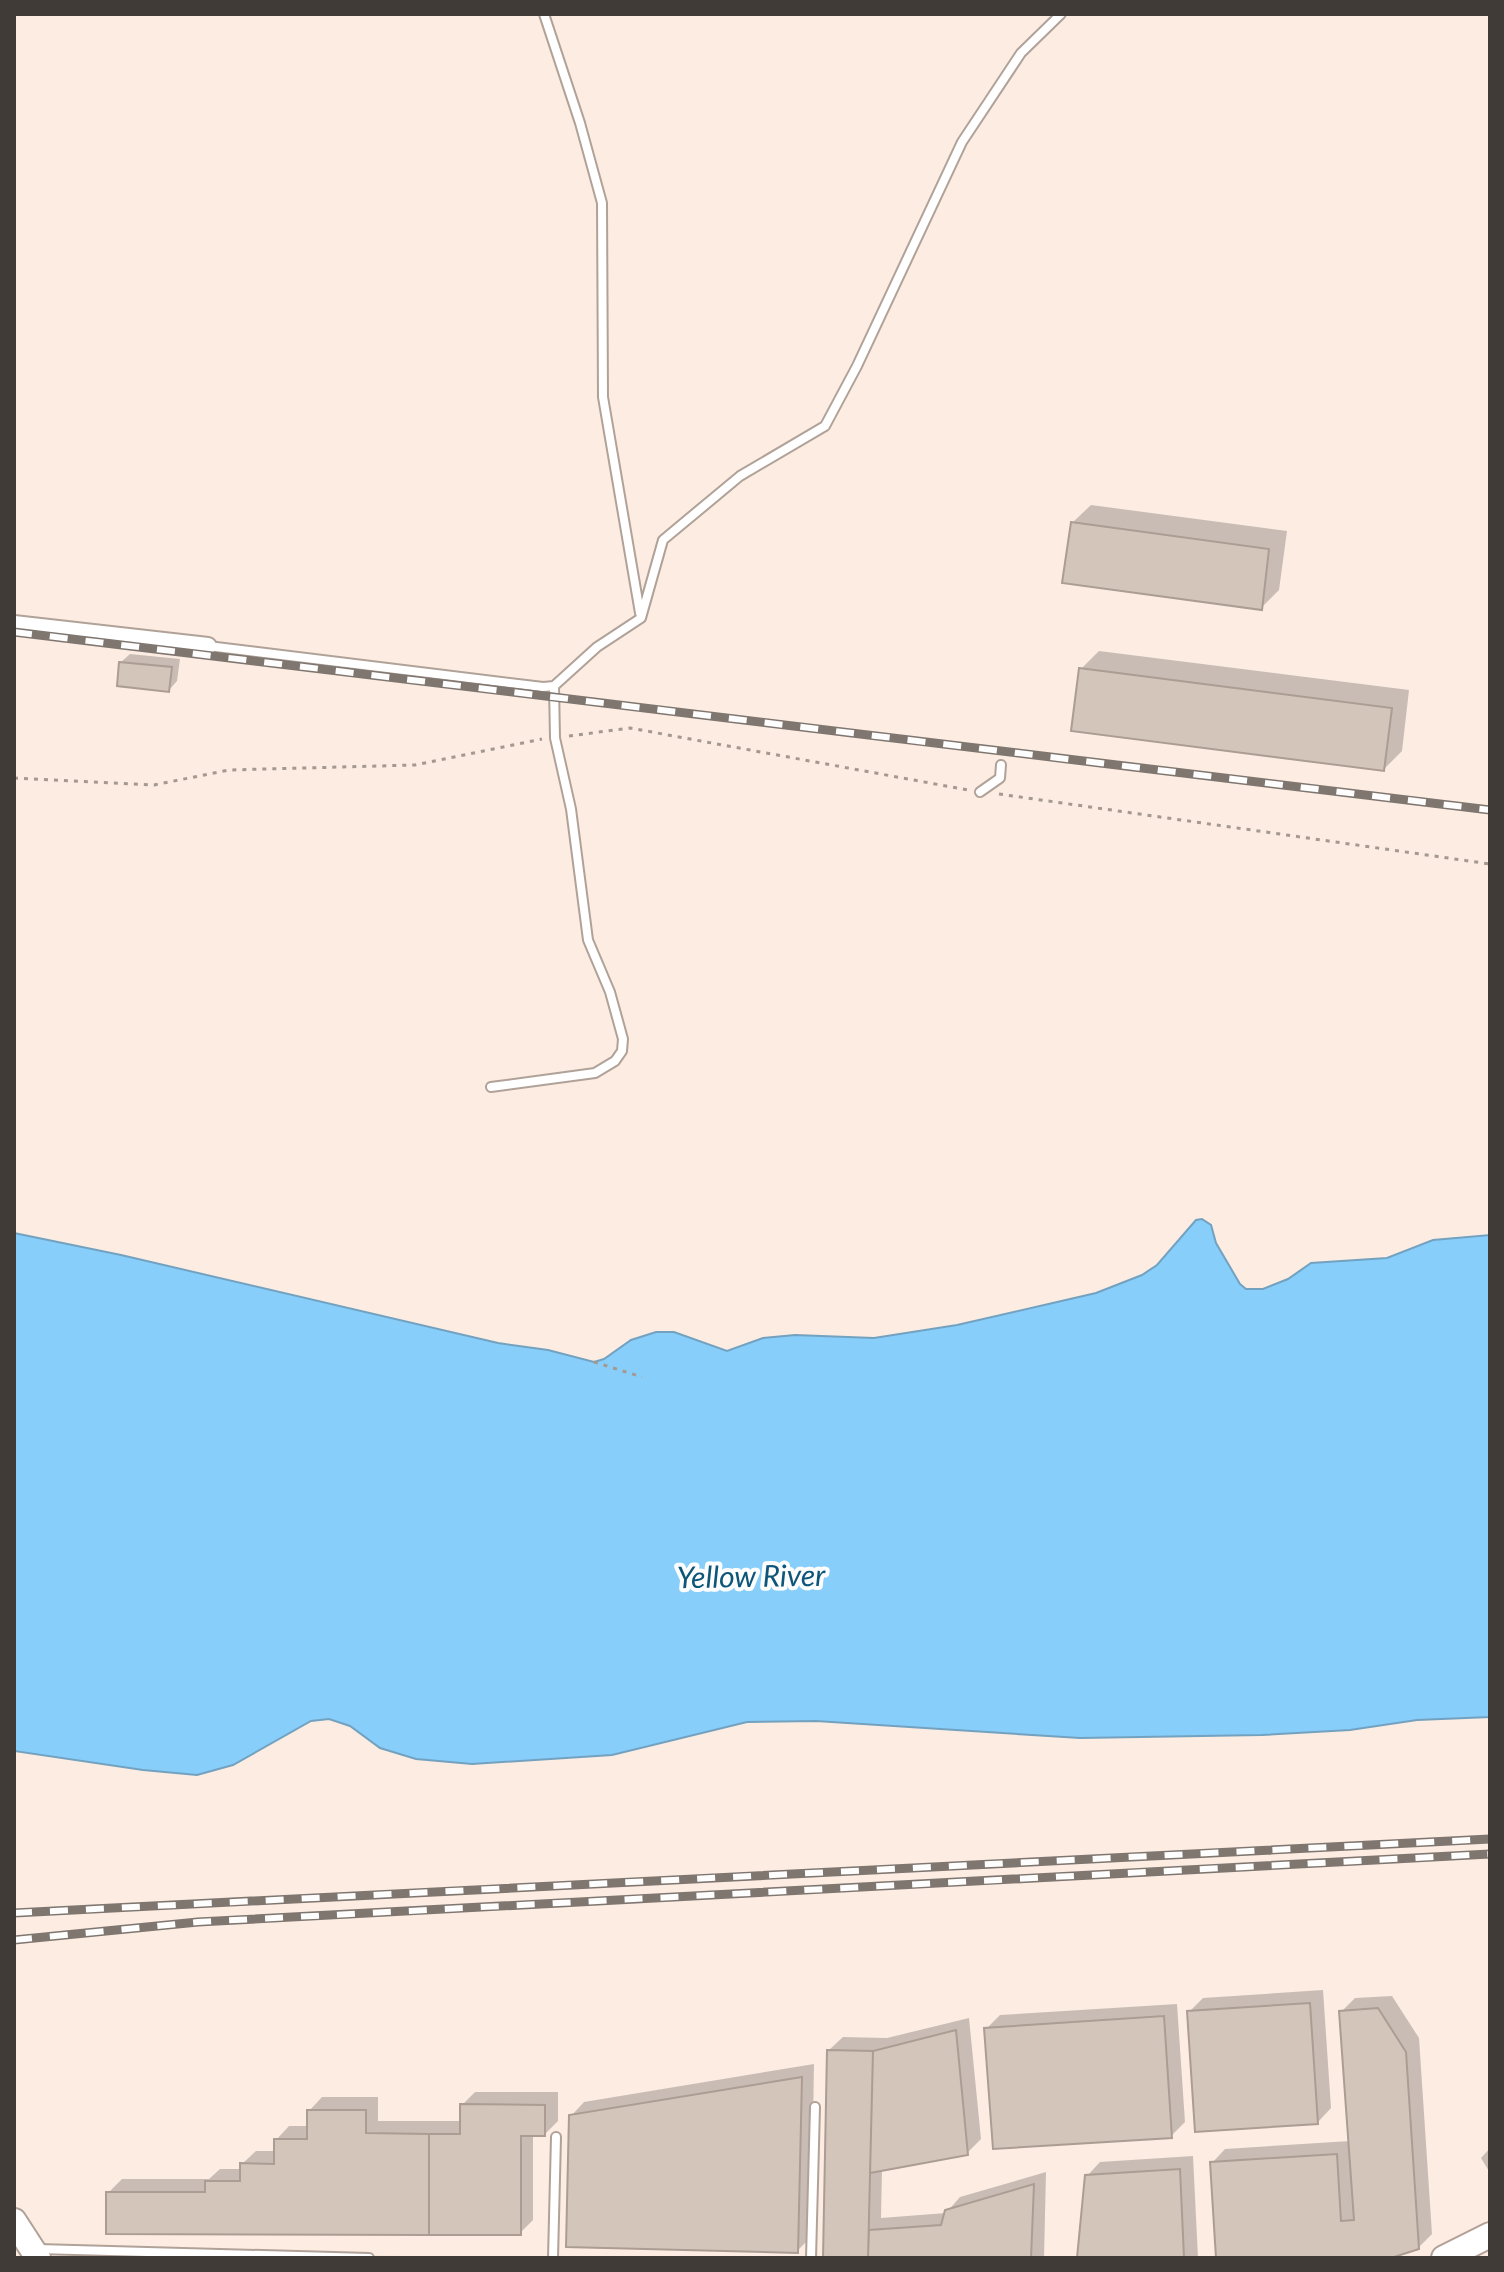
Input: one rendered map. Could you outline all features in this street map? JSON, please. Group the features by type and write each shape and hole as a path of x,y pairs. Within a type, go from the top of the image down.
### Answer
{"main road":[{"path":"14,2221 36,2254"},
{"path":"1444,2258 1490,2235"}],"street":[{"path":"14,624 208,646"}],"lane":[{"path":"544,14 580,123 602,203 603,397 641,618"},
{"path":"208,646 554,686 597,647 641,618 663,540 740,476 825,426 962,142 1021,53 1061,14"},
{"path":"491,1087 595,1073 606,1069 622,1051 623,1039 610,992 588,940 571,809 555,738 554,686"},
{"path":"980,792 1000,778 1001,765"},
{"path":"811,2258 815,2107"},
{"path":"553,2258 556,2137"},
{"path":"36,2254 369,2258"}],"path":[{"path":"14,778 154,785 229,770 415,765 518,742 630,728 980,792 1490,864"},
{"path":"594,1362 642,1377"}],"water":[{"name":"Yellow River","path":"1202,1219 1211,1225 1216,1243 1246,1289 1263,1289 1288,1279 1311,1263 1387,1258 1433,1240 1490,1235 1490,1717 1417,1720 1350,1730 1262,1735 1080,1738 816,1721 747,1722 612,1755 472,1764 416,1759 380,1748 350,1726 329,1719 311,1721 233,1765 197,1775 14,1751 14,1233 594,1362 604,1359 631,1340 656,1332 674,1332 727,1351 763,1338 795,1335 874,1338 957,1325 1096,1293 1142,1275 1157,1265 1196,1220"}],"building":[{"path":"1071,522 1269,549 1262,610 1062,583"},
{"path":"119,662 172,667 169,692 117,686"},
{"path":"1079,668 1392,708 1384,771 1071,731"},
{"path":"1310,2003 1318,2124 1195,2132 1187,2011"},
{"path":"1378,2008 1406,2052 1419,2249 1391,2258 1216,2258 1210,2162 1337,2154 1341,2221 1354,2220 1339,2011"},
{"path":"1164,2016 1172,2138 993,2149 984,2028"},
{"path":"956,2030 968,2155 870,2173 873,2051"},
{"path":"827,2050 873,2051 868,2258 823,2258"},
{"path":"802,2077 798,2253 566,2247 569,2115"},
{"path":"460,2104 545,2105 545,2136 521,2136 521,2235 429,2235 429,2134 460,2134"},
{"path":"307,2110 366,2110 366,2133 429,2134 429,2235 106,2234 106,2192 205,2192 205,2181 240,2181 240,2163 274,2164 274,2139 307,2139"},
{"path":"1180,2169 1184,2258 1077,2258 1085,2175"},
{"path":"1034,2184 1031,2258 868,2258 869,2230 941,2225 945,2210"}],"railway":[{"path":"14,632 1490,810"},
{"path":"14,1913 1490,1839"},
{"path":"14,1940 198,1922 1490,1854"}]}
